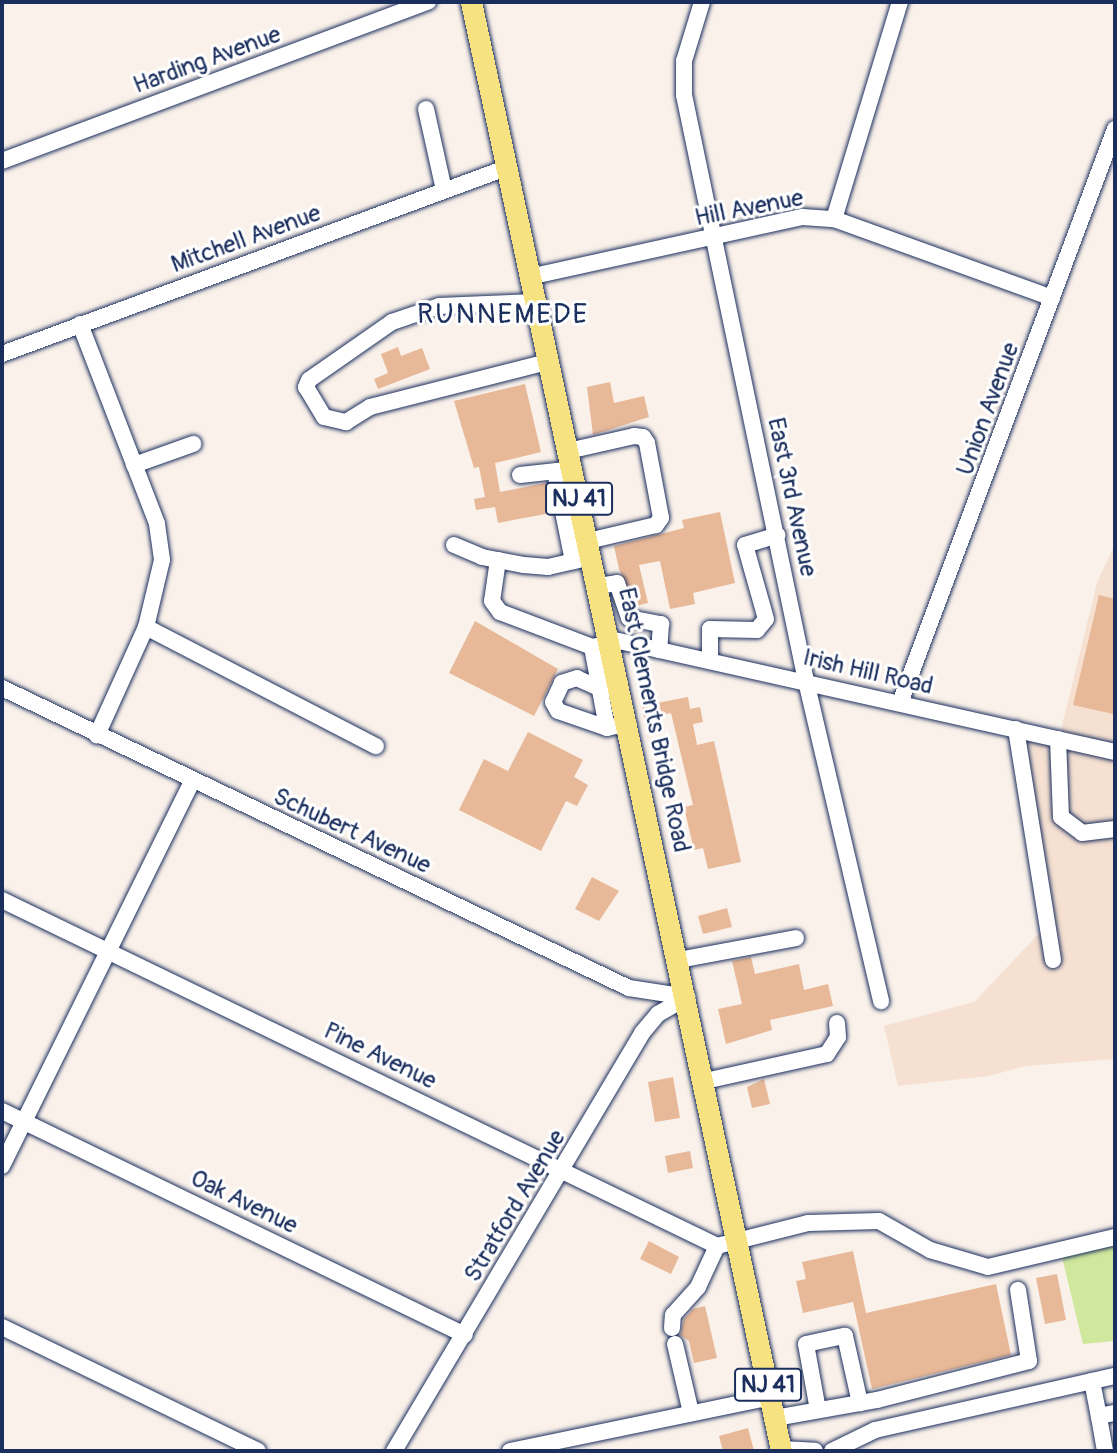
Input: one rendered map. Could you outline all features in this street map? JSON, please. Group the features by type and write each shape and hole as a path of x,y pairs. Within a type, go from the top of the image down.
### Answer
{"main road":[{"name":"East Clements Bridge Road","path":"471,2 548,362 565,464 584,553 598,586 609,685 679,960 781,1450"}],"street":[{"name":"Harding Avenue","path":"2,161 428,2"},
{"name":"East 3rd Avenue","path":"702,2 683,78 806,681 881,1001"},
{"path":"834,219 900,2"},
{"path":"426,109 444,190"},
{"name":"Union Avenue","path":"900,703 1115,129"},
{"name":"Mitchell Avenue","path":"2,354 506,168"},
{"name":"Hill Avenue","path":"529,277 803,217 834,219 1052,298"},
{"path":"535,302 439,306 392,322 309,380 306,387 324,417 334,423 389,402 548,362"},
{"path":"80,324 157,523 162,560 146,627 97,735"},
{"path":"454,545 498,560 548,567 656,525 661,518 647,443 643,437 634,436 565,464 520,475"},
{"path":"134,465 193,444"},
{"path":"710,660 710,629 757,630 766,620 746,545 777,535"},
{"name":"Irish Hill Road","path":"498,560 492,601 500,612 604,643 710,660 1115,752"},
{"path":"598,586 617,583 629,618 661,624 659,650"},
{"path":"146,627 376,746"},
{"path":"609,685 577,678 562,683 553,702 558,711 618,726"},
{"name":"Schubert Avenue","path":"2,688 629,988 687,997"},
{"path":"1016,729 1053,960"},
{"path":"1058,739 1061,817 1082,832 1115,829"},
{"path":"2,1166 193,780"},
{"name":"Pine Avenue","path":"2,900 717,1246"},
{"path":"679,960 796,938"},
{"name":"Stratford Avenue","path":"394,1451 466,1335 642,1033 658,1014 687,997"},
{"path":"705,1081 827,1054 838,1037 837,1023"},
{"name":"Oak Avenue","path":"2,1111 466,1335"},
{"path":"691,1413 674,1336 673,1315 698,1287 717,1246 739,1243 807,1223 879,1221 930,1250 988,1268 1115,1237"},
{"path":"510,1451 691,1413 772,1408 818,1410 860,1403 1030,1362 1018,1290"},
{"path":"2,1327 258,1451"},
{"path":"818,1410 806,1344 845,1336 860,1403"},
{"path":"832,1451 869,1444 875,1430 1115,1376"},
{"path":"1092,1381 1107,1414 1105,1451"},
{"path":"781,1450 816,1451"}],"shaded area":[{"path":"1115,544 1115,1059 1025,1066 989,1076 898,1086 884,1026 974,1002 1050,922 1013,726 1060,734 1097,583"}],"green space":[{"path":"1115,1241 1115,1341 1083,1344 1060,1249"}],"building":[{"path":"398,347 401,356 422,348 430,369 378,389 374,379 388,373 381,354"},
{"path":"610,382 614,403 644,396 649,417 593,435 587,387"},
{"path":"525,384 541,452 495,463 500,492 545,483 551,513 498,523 495,507 476,510 474,499 485,497 479,467 474,468 454,401"},
{"path":"720,512 735,583 693,593 695,604 670,609 660,561 639,565 648,603 636,606 619,569 614,546 684,528 682,520"},
{"path":"1099,595 1115,599 1113,714 1073,705"},
{"path":"475,621 558,669 534,716 449,673"},
{"path":"655,692 657,703 688,697 690,709 700,707 703,722 693,724 697,745 714,741 741,862 708,869 703,848 694,850 684,807 693,805 671,713 644,718 640,695"},
{"path":"528,732 583,760 574,777 588,785 577,806 566,801 541,851 459,810 484,759 508,771"},
{"path":"592,877 619,891 599,921 575,909"},
{"path":"727,908 732,927 703,934 698,916"},
{"path":"751,957 755,974 799,964 804,990 828,984 833,1006 770,1020 772,1030 726,1044 718,1009 742,1004 732,961"},
{"path":"673,1077 680,1118 655,1122 648,1082"},
{"path":"764,1079 770,1104 752,1108 747,1087"},
{"path":"690,1151 693,1168 668,1173 665,1156"},
{"path":"649,1241 679,1257 671,1274 640,1259"},
{"path":"853,1251 866,1313 996,1284 1011,1355 872,1389 853,1302 803,1313 796,1281 806,1279 802,1262"},
{"path":"1057,1274 1066,1320 1045,1324 1036,1278"},
{"path":"705,1306 717,1358 694,1363 689,1341 680,1335 684,1319 693,1309"},
{"path":"748,1428 754,1451 723,1451 719,1436"}],"district":[{"name":"RUNNEMEDE","path":"503,315"}]}
